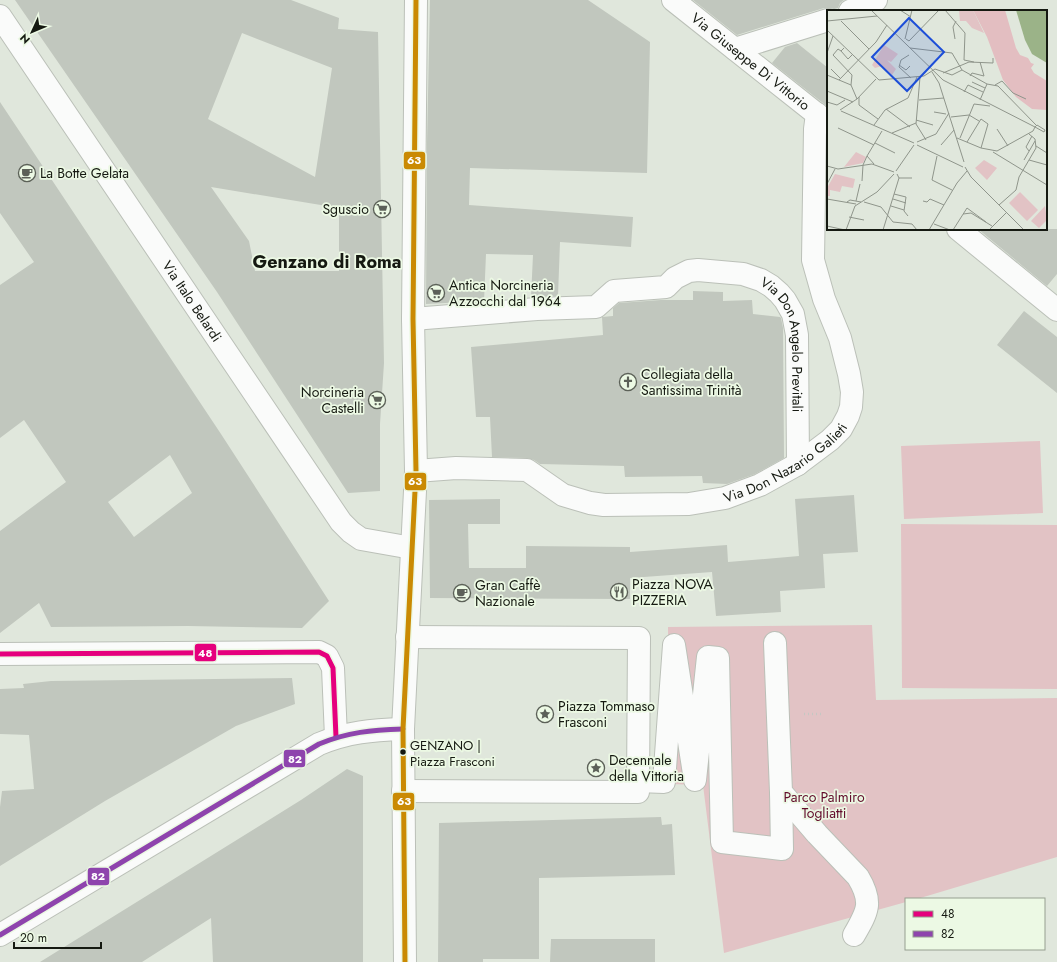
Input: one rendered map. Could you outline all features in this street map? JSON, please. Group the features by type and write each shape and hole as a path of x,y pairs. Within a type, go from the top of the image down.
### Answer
{"street":[{"path":"405,962 403,729 416,471 413,319 416,0"},
{"path":"852,10 876,0"},
{"name":"Via Giuseppe Di Vittorio","path":"681,3 735,49 823,118"},
{"name":"Via Italo Belardi","path":"0,16 341,522 351,532 362,539 412,548"},
{"path":"735,49 827,20"},
{"name":"Via Don Nazario Galieti","path":"416,471 456,468 527,470 564,495 590,503 604,505 689,504 711,501 738,494 760,485 798,464 837,434 848,416 852,399 849,374 840,338 824,299 813,260 815,129 823,118"},
{"path":"959,230 1057,310"},
{"name":"Via Don Angelo Previtali","path":"413,319 537,309 596,307 614,291 666,287 679,275 693,270 743,274 761,280 771,286 785,300 793,314 797,335 798,464"},
{"path":"403,791 638,792 639,638 408,637"},
{"path":"638,781 664,782 674,645 695,780 708,657 718,658 722,842 782,849 775,643"},
{"path":"0,654 319,652 330,659 333,668 336,737"},
{"path":"0,935 319,744 336,737 367,731 403,729"},
{"path":"781,792 863,884 868,909 854,934"}],"green space":[{"path":"1040,441 1043,513 904,519 901,446"},
{"path":"901,524 1057,525 1057,689 902,688"},
{"name":"Parco Palmiro Togliatti","path":"872,625 876,700 1057,698 1057,857 920,898 905,898 905,902 724,953 703,785 670,784 668,627"}],"building":[{"path":"15,0 291,0 339,18 338,29 378,32 384,363 380,424 380,491 348,493 217,292","holes":["242,33 332,68 315,177 208,119","211,187 339,208 339,271 255,271 249,241"]},
{"path":"430,0 588,0 650,42 647,173 470,168 469,205 633,217 631,247 560,242 558,296 531,297 533,255 486,254 484,301 426,304"},
{"path":"693,0 844,0 840,3 838,8 824,8 737,35"},
{"path":"797,43 827,67 827,106 772,63 785,47"},
{"path":"0,102 221,434 329,601 302,628 188,626 51,627 39,603 0,633 0,531 66,482 24,420 0,438 0,285 34,262 0,213","holes":["170,455 192,493 134,537 108,502"]},
{"path":"1057,229 1057,274 1047,286 979,230"},
{"name":"Collegiata della Santissima Trinità","path":"693,291 723,292 723,301 752,300 753,314 781,318 783,328 784,458 755,474 727,484 703,483 702,476 625,477 624,466 540,464 527,458 492,457 490,417 476,417 471,347 603,335 602,317 613,316 613,308 619,303 661,300 693,300"},
{"path":"1024,311 1057,337 1057,393 997,345"},
{"path":"854,495 858,552 823,554 825,588 780,591 781,612 716,616 712,572 630,578 630,599 430,598 429,500 500,499 500,524 468,524 469,568 526,568 526,546 630,547 630,552 727,545 728,562 799,556 795,499"},
{"path":"292,678 295,704 236,726 105,801 0,866 0,807 2,791 34,789 29,735 0,734 0,689 24,688 23,684 51,681"},
{"path":"347,769 363,776 363,962 213,962 211,918 142,962 40,962 301,800"},
{"path":"661,817 662,825 672,824 675,875 539,878 539,959 483,959 483,962 438,962 439,823"},
{"path":"551,939 655,939 655,962 550,962"}],"transit line":[{"name":"63","path":"405,962 403,729 416,471 413,319 416,0"},
{"name":"48","path":"0,654 319,652 327,656 333,668 336,737"},
{"name":"82","path":"0,935 319,744 360,732 403,729"}],"place":[{"name":"La Botte Gelata","path":"27,173"},
{"name":"Sguscio","path":"382,209"},
{"name":"Antica Norcineria Azzocchi dal 1964","path":"436,293"},
{"name":"Collegiata della Santissima Trinità","path":"628,382"},
{"name":"Norcineria Castelli","path":"377,400"},
{"name":"Piazza NOVA PIZZERIA","path":"619,592"},
{"name":"Gran Caffè Nazionale","path":"462,593"},
{"name":"Piazza Tommaso Frasconi","path":"545,714"},
{"name":"GENZANO | Piazza Frasconi","path":"403,752"},
{"name":"Decennale della Vittoria","path":"596,768"}],"district":[{"name":"Genzano di Roma","path":"327,262"}]}
